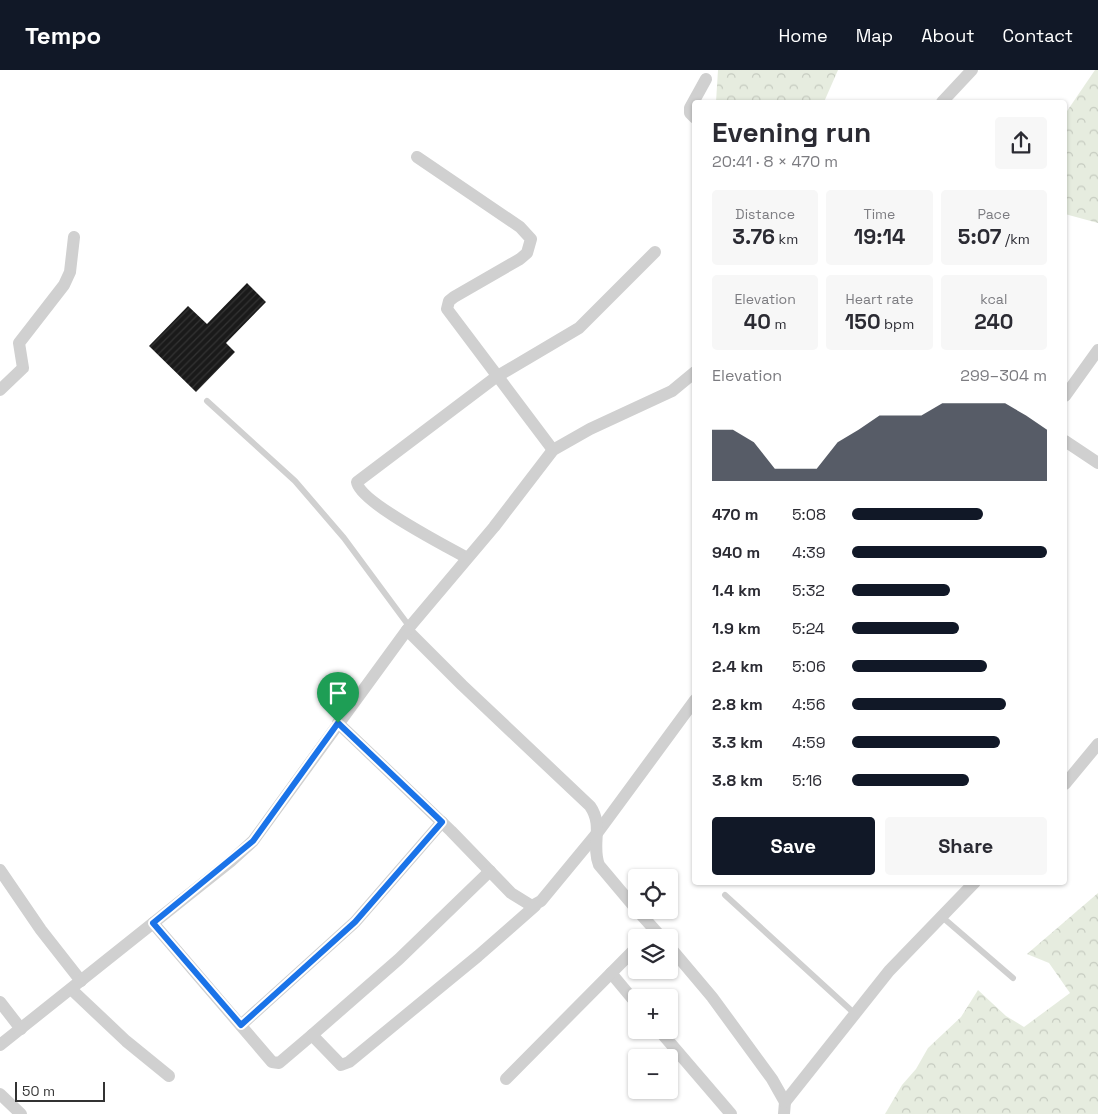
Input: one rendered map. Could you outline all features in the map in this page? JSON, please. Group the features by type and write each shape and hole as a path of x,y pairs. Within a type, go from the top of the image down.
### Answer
{"street":[{"path":"944,100 972,70"},
{"path":"694,100 706,79"},
{"path":"417,157 520,227 531,239 527,253 520,259 454,297 447,305 451,314 496,376 553,450"},
{"path":"0,390 24,368 20,343 64,286 70,272 74,237"},
{"path":"467,558 376,504 362,492 357,482 496,376 579,328 655,252"},
{"path":"1067,393 1098,350"},
{"path":"0,1045 253,841 408,628 494,527 553,450 590,429 672,391 692,374"},
{"path":"1067,442 1098,463"},
{"path":"408,628 462,686 590,806 598,824 595,847 599,865 628,899"},
{"path":"312,1035 338,1063 345,1064 478,956 535,906 598,832 692,704"},
{"path":"338,723 442,822 519,899 529,906 535,906"},
{"path":"1067,782 1098,744"},
{"path":"241,1025 355,922 442,822"},
{"path":"0,870 41,930 81,981"},
{"path":"153,923 275,1064 312,1035 399,959 490,871"},
{"path":"678,957 731,1022 785,1108 854,1013 888,971 972,885"},
{"path":"506,1079 628,956"},
{"path":"611,973 628,994"},
{"path":"70,989 126,1041 169,1076"},
{"path":"0,1002 21,1028"},
{"path":"667,1039 731,1114"},
{"path":"0,1094 21,1114"}],"lane":[{"path":"207,400 295,481 344,538 408,628"},
{"path":"725,895 854,1013"},
{"path":"941,916 1013,978"}],"green space":[{"path":"718,70 838,70 825,100 716,100"},
{"path":"1095,70 1098,70 1098,223 1067,215 1067,111"},
{"path":"1098,893 1098,1114 885,1114 902,1085 916,1069 928,1048 961,1017 978,990 1006,1016 1024,1027 1070,993 1049,963 1027,954"}],"building":[{"path":"247,283 266,302 226,343 235,352 196,392 149,346 188,306 207,324"}],"route":[{"path":"338,723 442,822 355,922 241,1025 153,923 231,861 253,841 338,723"}]}
